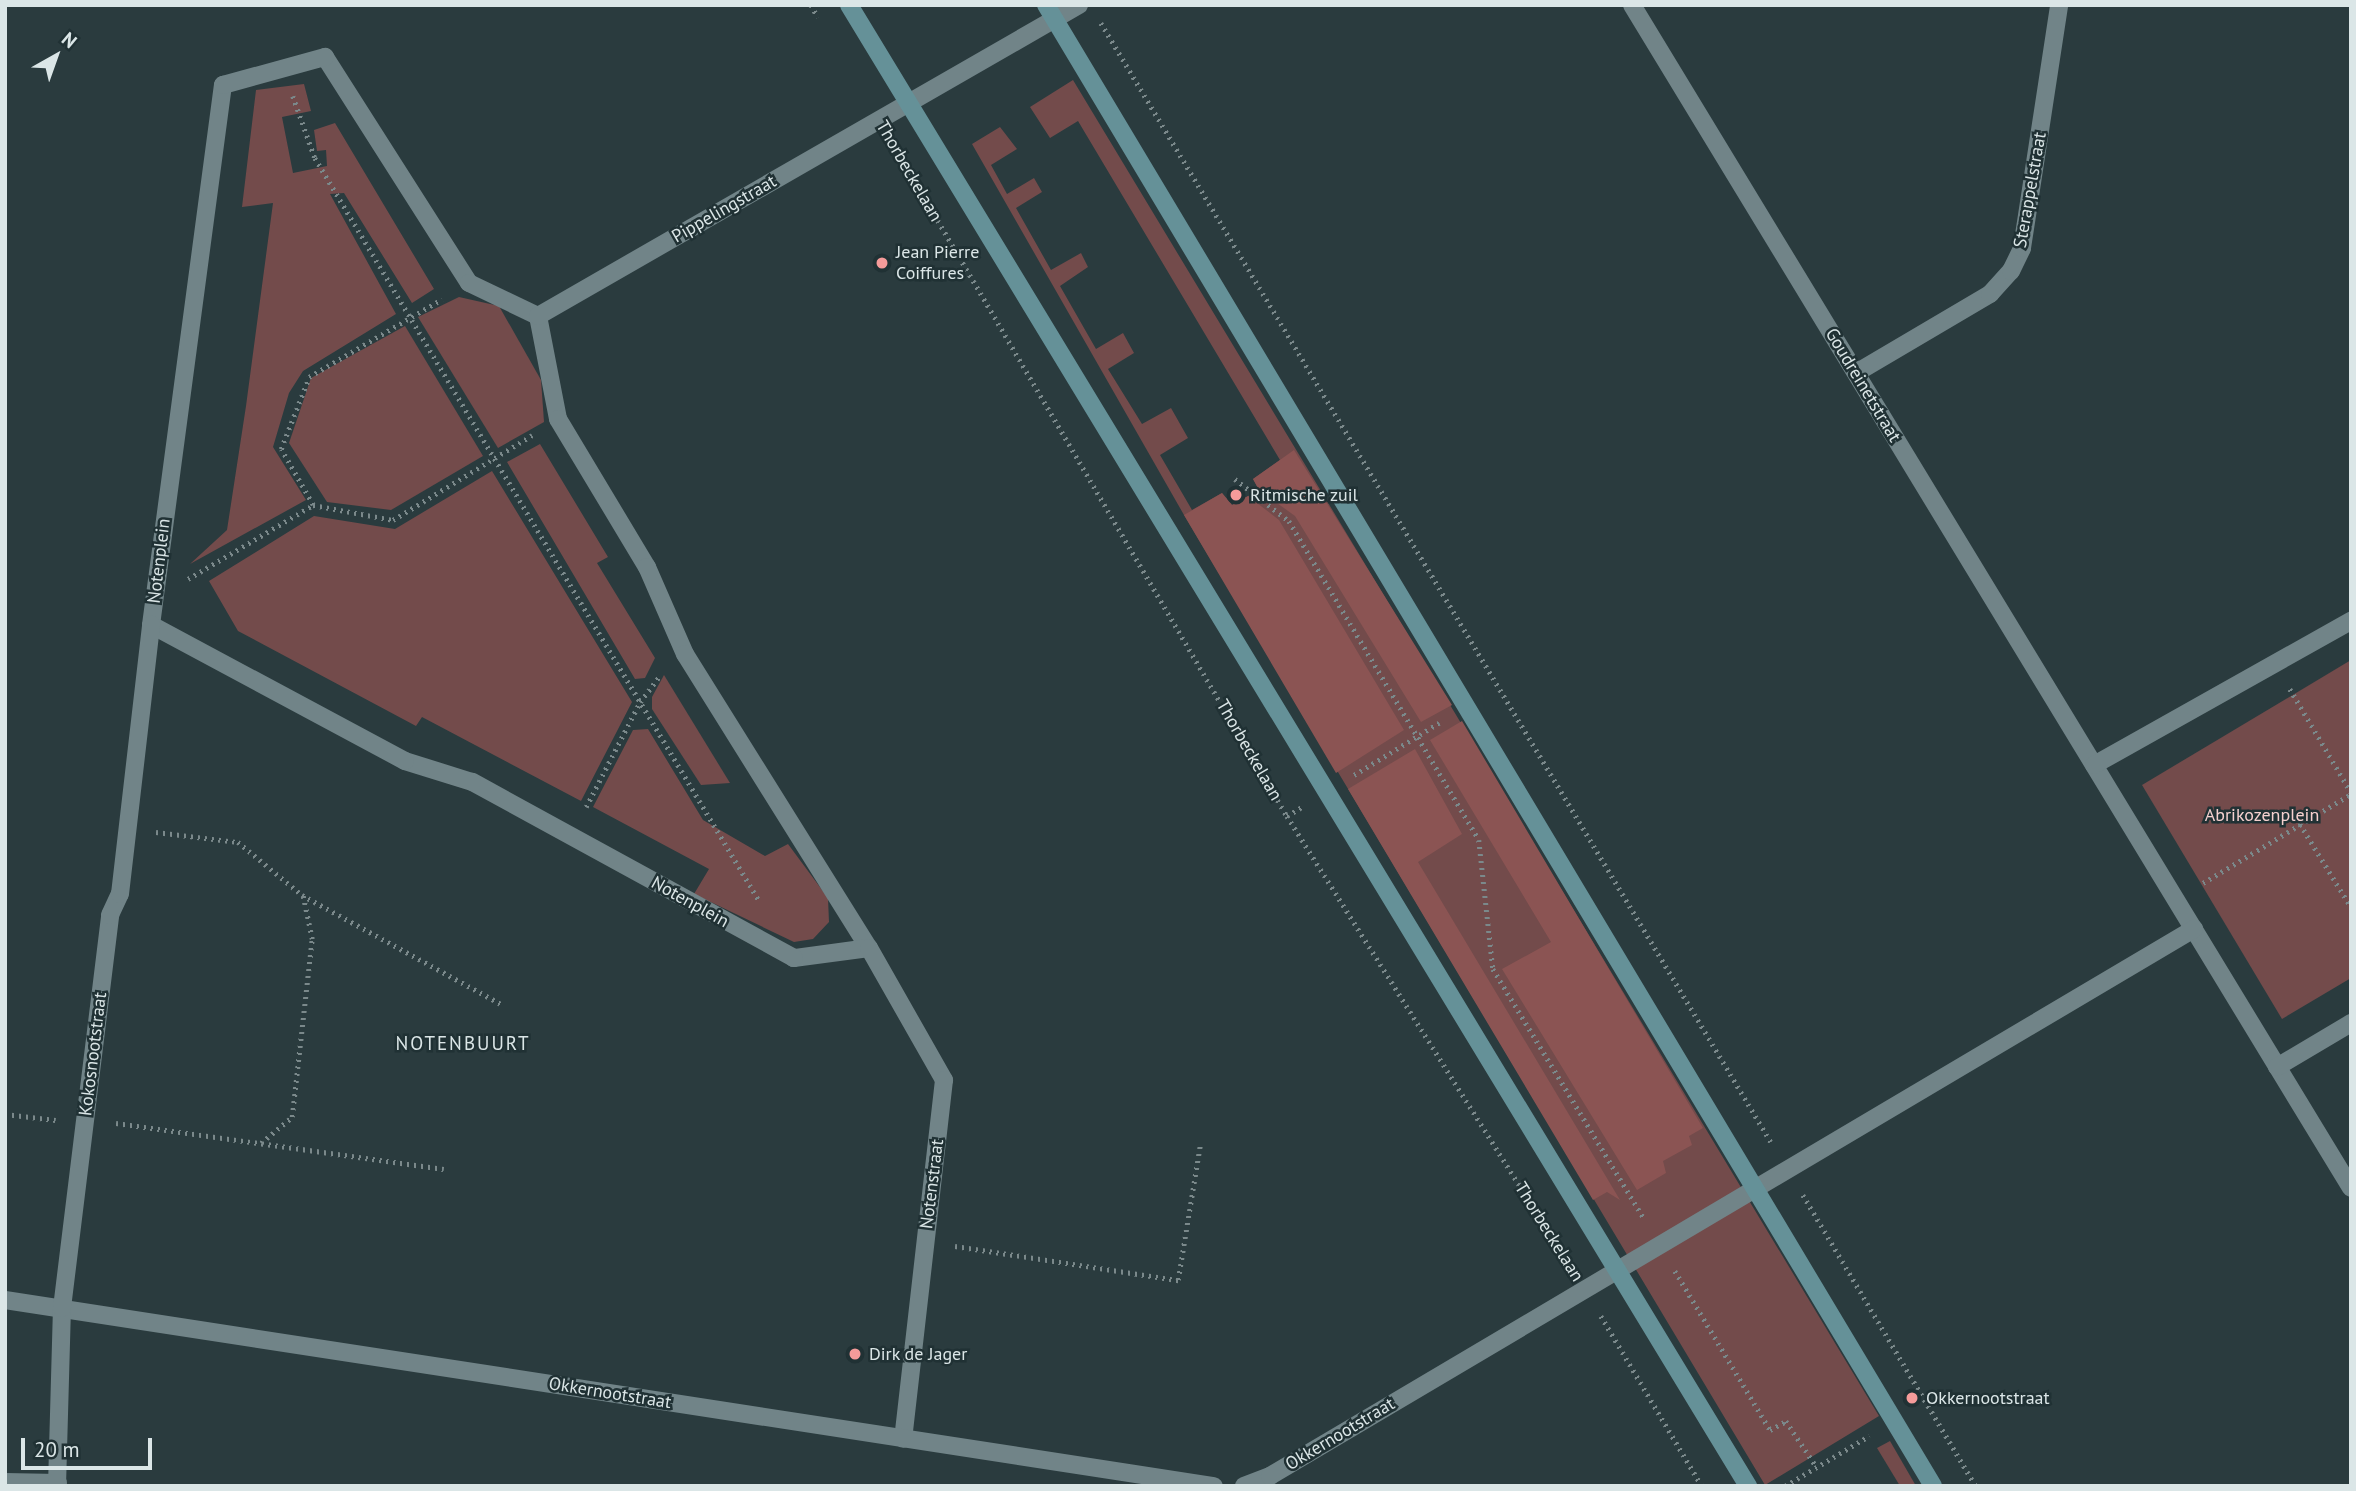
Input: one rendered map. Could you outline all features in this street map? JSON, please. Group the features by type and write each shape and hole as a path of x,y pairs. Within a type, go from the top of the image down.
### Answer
{"street":[{"name":"Thorbeckelaan","path":"849,5 1748,1486"},
{"path":"1079,5 1050,12 1753,1190 1933,1486"},
{"name":"Goudreinetstraat","path":"1632,5 2094,765"},
{"name":"Sterappelstraat","path":"1856,373 1990,294 2011,271 2022,248 2059,5"},
{"name":"Thorbeckelaan","path":"910,102 1050,12"},
{"name":"Notenplein","path":"469,283 325,57 223,85 151,625 405,761 472,782 794,958 841,956 869,948"},
{"name":"Pippelingstraat","path":"538,316 910,102"},
{"path":"469,283 538,316 558,419 647,567 685,654 869,948"},
{"path":"2351,621 2094,765 2351,1188"},
{"name":"Kokosnootstraat","path":"58,1485 62,1308 110,915 120,894 151,625"},
{"name":"Okkernootstraat","path":"1244,1486 1270,1476 2194,929"},
{"name":"Notenstraat","path":"869,948 944,1080 903,1439"},
{"path":"2277,1067 2351,1023"},
{"name":"Okkernootstraat","path":"5,1300 1214,1486"},
{"path":"5,1482 58,1485"}],"path":[{"path":"811,5 825,28"},
{"path":"1097,17 1976,1486"},
{"path":"280,71 303,116 315,158 408,318 766,912"},
{"name":"Thorbeckelaan","path":"879,120 1287,816 1585,1290 1702,1486"},
{"path":"313,505 281,449 309,377 469,283"},
{"path":"156,578 191,579 313,505 393,520 558,419"},
{"path":"1235,479 1289,521 1418,736 1479,840 1493,968 1770,1430 1786,1421 1816,1466"},
{"path":"570,836 640,702 664,671 685,654"},
{"path":"2175,900 2351,793 2275,664"},
{"path":"1287,816 1498,687"},
{"path":"2300,824 2351,907"},
{"path":"127,829 238,842 302,895 503,1004"},
{"path":"261,1143 292,1116 312,939 302,895"},
{"path":"5,1114 261,1143 444,1169"},
{"path":"925,1241 1178,1280 1200,1145"},
{"path":"1785,1486 1895,1422"}],"green space":[{"path":"1073,80 1879,1416 1765,1485 1184,515 972,144 1000,127 1017,149 991,165 1007,194 1034,178 1042,192 1016,208 1051,270 1081,253 1088,267 1060,286 1096,349 1123,333 1134,353 1108,369 1142,424 1171,408 1188,438 1160,455 1192,510 1222,493 1232,505 1259,490 1253,479 1280,460 1078,121 1050,138 1030,107"},
{"path":"304,84 311,111 282,117 293,173 327,166 326,150 317,151 314,130 335,123 434,289 412,303 344,193 330,194 396,314 303,371 289,393 273,447 306,500 190,564 227,530 246,406 273,203 242,207 256,90"},
{"path":"459,297 499,306 541,380 544,422 498,448 418,317"},
{"path":"405,326 483,456 391,510 327,502 289,443 311,378"},
{"path":"540,444 608,557 597,563 655,658 645,678 635,679 507,462"},
{"path":"492,471 632,702 581,801 422,717 416,726 238,631 209,581 314,516 395,529"},
{"name":"Abrikozenplein","path":"2351,660 2351,978 2282,1019 2142,785"},
{"path":"664,675 730,783 701,785 652,709 652,697"},
{"path":"648,729 703,820 765,856 788,844 828,898 829,922 813,939 794,942 694,894 709,869 593,807 633,730"},
{"path":"1890,1441 1916,1486 1900,1486 1877,1448"}],"shaded area":[{"path":"1294,450 1452,705 1421,722 1295,516 1259,490 1253,479"},
{"path":"1222,493 1232,505 1248,496 1279,520 1404,730 1336,773 1184,515"},
{"path":"1462,721 1703,1128 1689,1136 1692,1145 1663,1161 1666,1173 1637,1190 1502,969 1551,942 1430,740"},
{"path":"1415,749 1462,834 1418,862 1620,1200 1607,1192 1593,1200 1348,789"}],"place":[{"name":"Jean Pierre Coiffures","path":"882,263"},
{"name":"Ritmische zuil","path":"1236,495"},
{"name":"Dirk de Jager","path":"855,1354"},
{"name":"Okkernootstraat","path":"1912,1398"}],"district":[{"name":"NOTENBUURT","path":"463,1044"}]}
